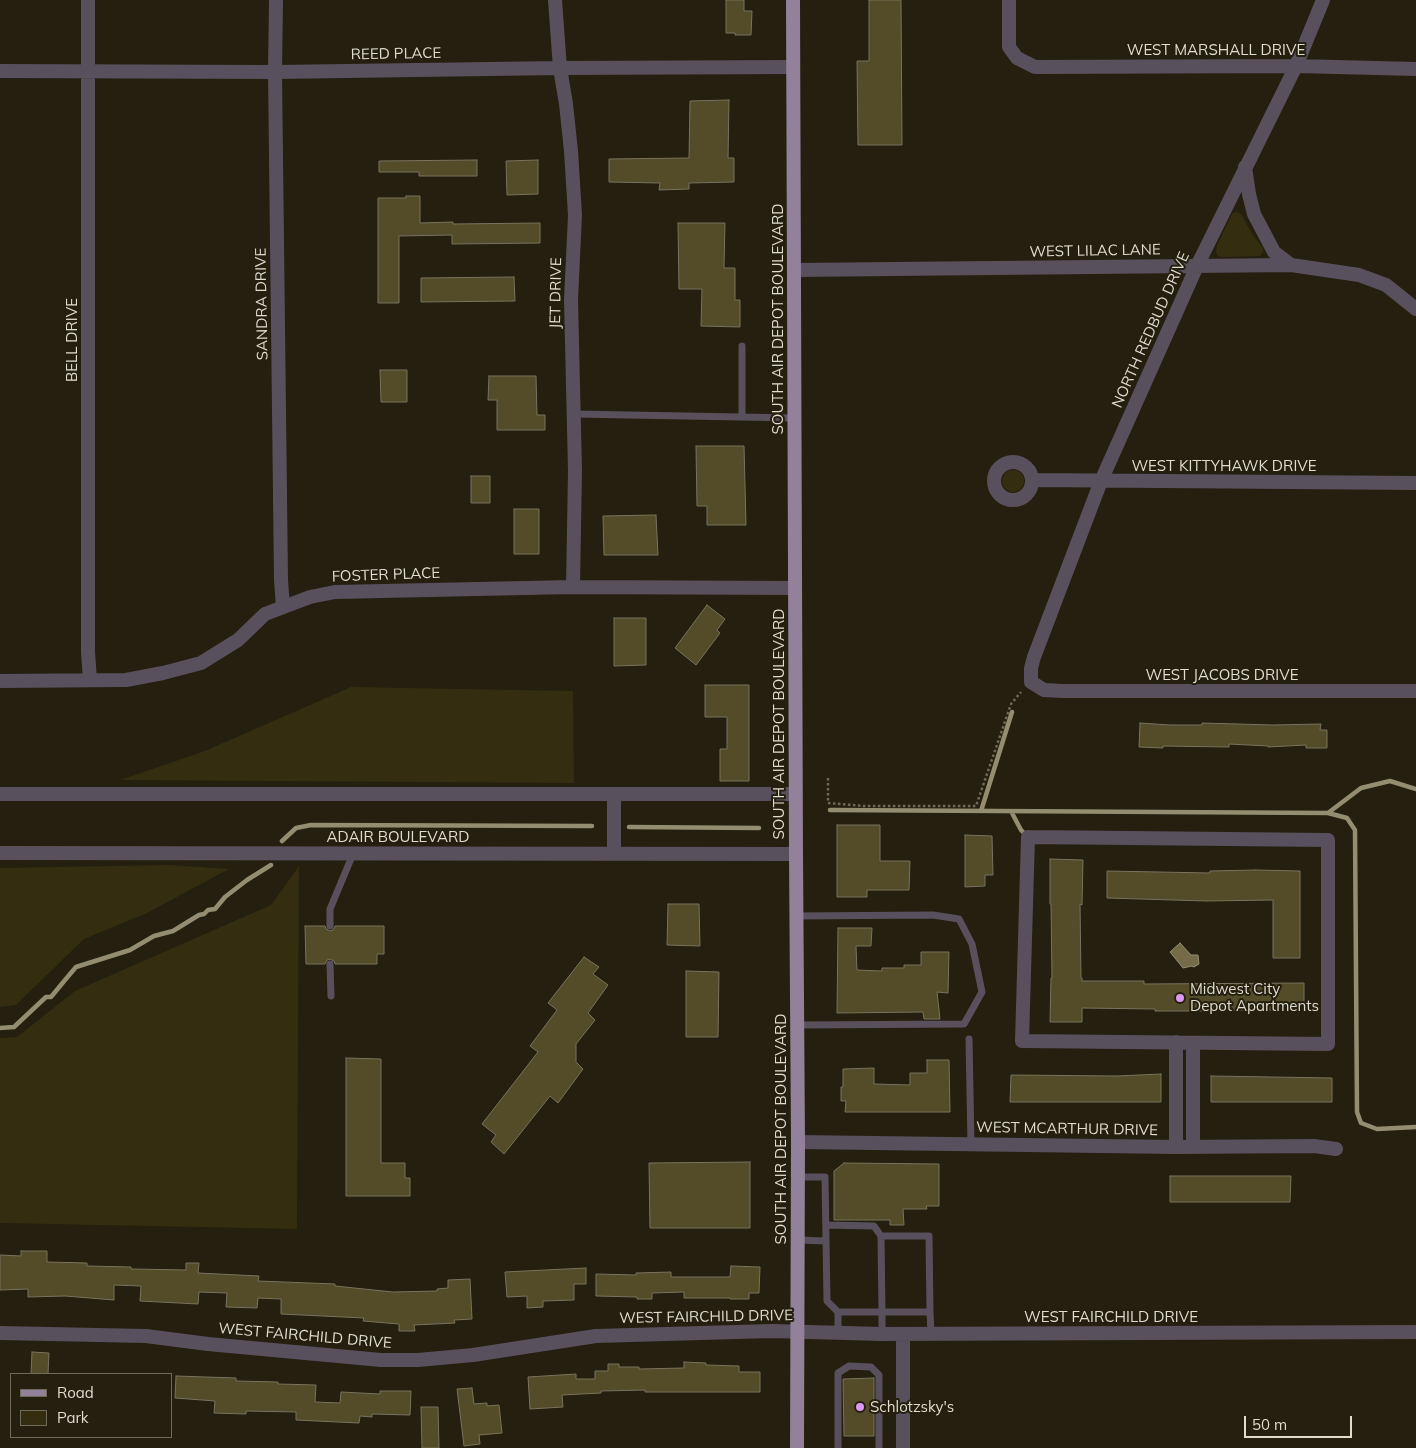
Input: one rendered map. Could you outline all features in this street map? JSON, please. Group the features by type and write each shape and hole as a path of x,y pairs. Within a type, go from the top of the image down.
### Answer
{"main road":[{"name":"SOUTH AIR DEPOT BOULEVARD","path":"793,0 798,1142 797,1448"}],"street":[{"name":"BELL DRIVE","path":"88,0 88,652 90,680"},
{"name":"SANDRA DRIVE","path":"276,0 275,72 281,580 283,607"},
{"name":"JET DRIVE","path":"554,0 560,68 571,150 575,215 571,300 575,471 573,587"},
{"name":"WEST MARSHALL DRIVE","path":"1009,0 1009,47 1017,58 1035,67 1296,66 1416,69"},
{"name":"NORTH REDBUD DRIVE","path":"1031,682 1031,668 1034,657 1101,481 1197,266 1296,66 1323,0"},
{"name":"REED PLACE","path":"0,71 275,72 793,67"},
{"path":"1245,167 1254,214 1274,252 1291,265"},
{"name":"WEST LILAC LANE","path":"794,270 1291,265 1359,275 1386,285 1416,309"},
{"name":"WEST KITTYHAWK DRIVE","path":"1033,480 1416,483"},
{"name":"FOSTER PLACE","path":"0,681 126,680 201,663 238,640 264,614 310,597 335,592 573,587 795,588"},
{"name":"WEST JACOBS DRIVE","path":"1031,682 1044,690 1062,691 1416,691"},
{"path":"0,794 795,794"},
{"path":"614,794 614,853"},
{"path":"1028,837 1328,840 1328,1044 1176,1042 1022,1040 1028,837"},
{"name":"ADAIR BOULEVARD","path":"0,853 796,854"},
{"path":"1176,1042 1176,1147"},
{"path":"1193,1043 1193,1147"},
{"name":"WEST MCARTHUR DRIVE","path":"798,1142 1176,1147 1314,1146 1336,1150"},
{"name":"WEST FAIRCHILD DRIVE","path":"0,1333 146,1336 362,1359 418,1360 473,1356 596,1336 772,1330 882,1334 1416,1332"},
{"path":"902,1334 903,1448"}],"lane":[{"path":"742,346 742,417"},
{"path":"574,414 795,418"},
{"path":"330,926 330,909 353,853"},
{"path":"796,916 933,915 959,919 972,944 982,992 964,1024 797,1025"},
{"path":"330,964 331,996"},
{"path":"969,1039 971,1144"},
{"path":"798,1176 825,1177 827,1301 838,1312 930,1312"},
{"path":"826,1225 874,1226 881,1236 882,1334"},
{"path":"881,1236 929,1236 931,1334"},
{"path":"797,1240 826,1241"},
{"path":"838,1312 838,1333"},
{"path":"838,1448 838,1373 849,1366 871,1367 879,1375 879,1448"}],"path":[{"path":"828,778 828,803 864,806 976,806 1010,704 1031,682"}],"green space":[{"path":"1237,212 1241,214 1254,237 1263,248 1260,256 1222,257 1216,253 1217,245 1231,216"},
{"path":"1013,470 1021,473 1024,481 1021,489 1013,492 1005,489 1002,481 1005,473"},
{"path":"351,687 573,691 574,783 120,780 205,751"},
{"path":"170,865 229,869 147,913 84,939 16,1005 0,1007 0,868"},
{"path":"299,866 297,1229 0,1223 0,1038 17,1037 75,991 271,905"}],"shaded area":[{"path":"1180,943 1191,955 1198,955 1199,964 1194,967 1183,968 1170,952"}],"building":[{"path":"726,0 744,0 744,11 752,11 751,35 726,33"},
{"path":"869,0 901,0 902,145 858,145 857,61 869,61"},
{"path":"729,100 728,158 734,158 734,182 689,183 689,189 659,190 660,183 609,182 609,159 689,158 690,101"},
{"path":"477,160 477,176 419,176 419,172 379,172 379,161"},
{"path":"538,160 538,194 507,195 506,161"},
{"path":"406,196 420,196 420,223 540,223 540,243 452,244 452,235 399,236 399,303 378,303 378,198 406,198"},
{"path":"678,223 725,223 724,268 735,268 735,300 740,300 740,327 701,326 702,289 679,289"},
{"path":"514,277 515,301 421,302 421,278"},
{"path":"380,370 407,370 407,402 381,402"},
{"path":"489,376 536,376 537,415 545,415 545,430 497,430 497,400 488,400"},
{"path":"696,446 744,446 746,525 707,525 707,506 697,506"},
{"path":"471,476 490,476 490,503 471,503"},
{"path":"514,509 539,509 539,554 514,554"},
{"path":"656,515 658,555 604,555 603,516"},
{"path":"707,605 725,619 717,630 720,633 696,665 675,648"},
{"path":"614,618 646,618 646,665 614,666"},
{"path":"705,685 749,685 749,781 720,781 720,749 727,749 727,717 705,717"},
{"path":"1140,723 1170,725 1202,725 1202,723 1321,724 1320,730 1327,730 1327,748 1306,748 1306,745 1268,747 1229,744 1229,747 1139,747"},
{"path":"837,825 880,825 880,861 910,861 909,890 867,890 867,897 837,897"},
{"path":"965,835 992,836 993,875 985,875 985,886 965,887"},
{"path":"1050,859 1083,860 1082,905 1080,904 1082,981 1144,981 1144,984 1304,983 1304,1010 1155,1011 1155,1009 1082,1008 1082,1022 1050,1022 1052,978"},
{"path":"1107,871 1210,873 1210,871 1300,871 1300,958 1273,958 1273,900 1206,901 1107,898"},
{"path":"668,904 699,904 700,946 667,945"},
{"path":"305,926 325,926 330,931 335,926 384,926 384,954 377,954 377,964 335,964 330,959 325,964 306,964"},
{"path":"838,928 872,928 871,946 856,946 857,970 882,971 882,968 904,968 904,965 921,965 921,952 949,952 948,993 937,992 940,1019 924,1019 923,1012 837,1013"},
{"path":"584,957 599,967 593,974 608,985 588,1013 595,1020 576,1044 576,1062 583,1069 558,1103 550,1096 504,1154 491,1142 496,1135 482,1124 538,1052 530,1046 557,1010 548,1003"},
{"path":"686,971 719,972 718,1037 686,1037"},
{"path":"346,1058 381,1059 381,1163 405,1163 405,1178 410,1178 410,1196 346,1196"},
{"path":"927,1060 949,1060 950,1112 845,1112 846,1101 841,1101 843,1069 874,1068 874,1084 910,1085 910,1073 927,1073"},
{"path":"1161,1074 1161,1102 1010,1102 1011,1075 1117,1076"},
{"path":"1211,1076 1332,1078 1332,1102 1211,1102"},
{"path":"750,1162 750,1228 650,1228 649,1163"},
{"path":"844,1163 939,1164 939,1206 926,1206 927,1209 903,1209 904,1225 890,1225 890,1220 834,1220 834,1171"},
{"path":"1170,1176 1291,1176 1290,1202 1170,1202"},
{"path":"21,1251 47,1251 47,1262 87,1263 87,1266 131,1267 131,1269 186,1270 186,1263 199,1263 198,1273 259,1276 258,1281 335,1284 335,1286 393,1292 437,1291 437,1289 448,1288 448,1280 470,1279 472,1319 454,1320 455,1323 414,1325 415,1331 399,1331 399,1324 363,1321 364,1318 281,1314 281,1299 258,1298 257,1308 226,1307 227,1293 199,1292 198,1304 140,1301 141,1286 114,1285 114,1300 65,1296 28,1297 28,1289 0,1290 0,1255 21,1256"},
{"path":"731,1266 760,1267 759,1293 749,1293 749,1299 684,1298 684,1292 652,1293 652,1299 596,1296 596,1274 636,1275 636,1273 671,1272 671,1277 730,1277"},
{"path":"586,1268 586,1284 574,1284 574,1300 543,1301 543,1307 527,1308 527,1296 507,1297 505,1272"},
{"path":"32,1352 49,1353 48,1373 31,1373"},
{"path":"684,1362 739,1366 739,1372 760,1372 760,1392 601,1391 601,1393 562,1395 563,1407 530,1409 528,1377 576,1374 576,1379 595,1379 595,1371 608,1371 608,1364 619,1364 619,1367 639,1367 639,1369 684,1368"},
{"path":"176,1376 236,1378 236,1381 316,1385 315,1402 340,1403 341,1392 380,1394 380,1391 411,1391 410,1415 372,1414 372,1417 360,1416 359,1423 296,1420 296,1412 246,1411 246,1414 214,1413 215,1401 175,1398"},
{"name":"Schlotzsky's","path":"874,1378 874,1436 844,1436 843,1379"},
{"path":"472,1388 474,1404 487,1403 487,1406 499,1405 502,1433 479,1435 480,1444 464,1446 457,1389"},
{"path":"421,1407 438,1407 439,1448 422,1448"}],"waterway":[{"path":"981,811 1012,712"},
{"path":"1328,813 1361,788 1390,781 1416,789"},
{"path":"830,810 1328,813 1347,818 1355,830 1357,1112 1361,1123 1377,1129 1416,1127"},
{"path":"1012,813 1021,830 1027,836"},
{"path":"282,841 296,828 311,825 592,826"},
{"path":"629,827 759,828"},
{"path":"0,1028 14,1027 46,997 51,997 76,967 130,950 154,936 173,931 208,910 215,909 225,897 271,865"}],"place":[{"name":"Midwest City Depot Apartments","path":"1180,998"},
{"name":"Schlotzsky's","path":"860,1407"}]}
